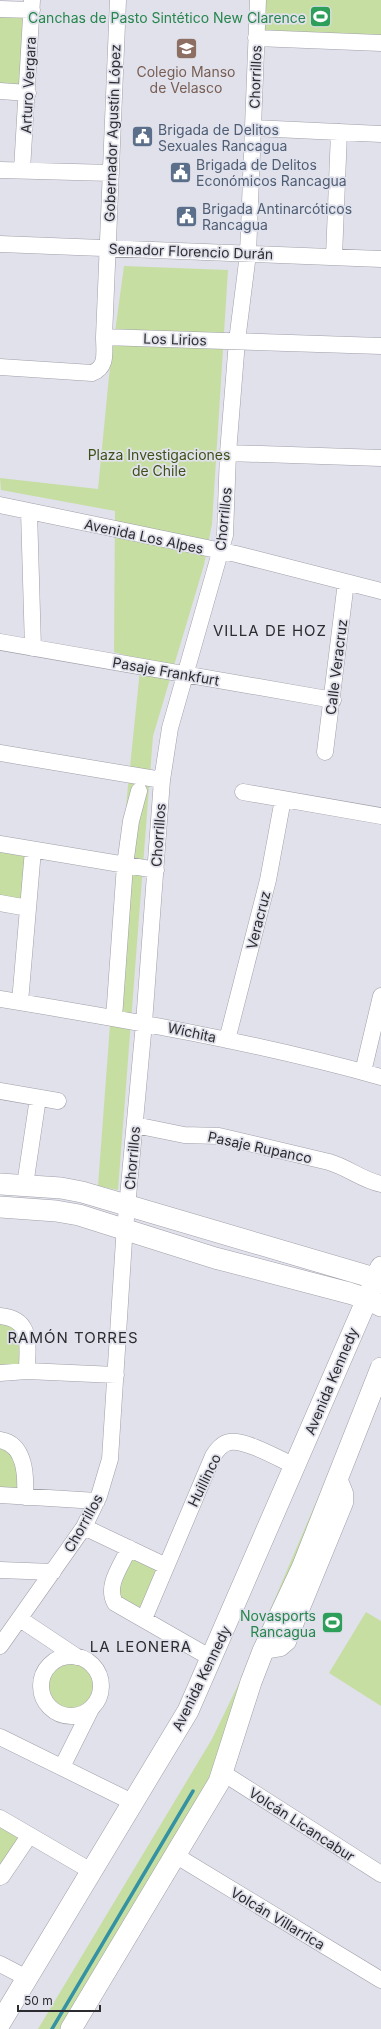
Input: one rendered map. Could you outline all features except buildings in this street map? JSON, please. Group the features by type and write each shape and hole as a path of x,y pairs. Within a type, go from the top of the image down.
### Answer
{"main road":[{"path":"0,1184 61,1188 128,1204 296,1254 379,1275"},
{"path":"0,1207 62,1212 214,1258 289,1277 374,1302"},
{"path":"289,1277 290,1266 296,1254"},
{"name":"Avenida Kennedy","path":"0,2023 91,1871 134,1803 188,1711 295,1466 374,1302 379,1275"},
{"path":"71,2029 214,1792 223,1773 251,1682 263,1651 302,1568 380,1373"}],"street":[{"name":"Gobernador Agustín López","path":"104,337 118,0"},
{"name":"Chorrillos","path":"0,1646 84,1527 97,1501 110,1459 125,1230 144,1023 162,780 170,728 221,551 226,521 228,453 237,341 248,254 258,0"},
{"path":"0,9 32,5"},
{"name":"Arturo Vergara","path":"22,170 28,93 32,5"},
{"path":"256,38 381,43"},
{"path":"0,92 28,93"},
{"path":"253,128 381,134"},
{"path":"334,257 339,132"},
{"path":"0,170 111,173"},
{"name":"Senador Florencio Durán","path":"0,244 381,259"},
{"path":"0,367 92,373 100,370 104,363 104,337"},
{"name":"Los Lirios","path":"104,337 381,346"},
{"path":"228,453 381,458"},
{"name":"Avenida Los Alpes","path":"0,505 221,551 381,591"},
{"path":"29,511 33,648"},
{"name":"Calle Veracruz","path":"325,752 333,700 346,582"},
{"name":"Pasaje Frankfurt","path":"0,642 333,700"},
{"path":"0,753 162,780"},
{"path":"114,1018 125,866 131,821 139,791"},
{"path":"243,792 381,816"},
{"name":"Veracruz","path":"228,1040 268,880 283,799"},
{"path":"0,844 156,870"},
{"path":"20,1002 33,850"},
{"path":"0,903 28,908"},
{"path":"363,1072 381,996"},
{"name":"Wichita","path":"0,999 144,1023 228,1040 381,1077"},
{"path":"0,1091 58,1101"},
{"path":"25,1185 38,1098"},
{"name":"Pasaje Rupanco","path":"135,1125 184,1135 219,1136 321,1160 336,1164 364,1179 381,1184"},
{"path":"0,1316 13,1319 21,1323 25,1328 27,1335 27,1371"},
{"path":"0,1373 27,1371 116,1375"},
{"path":"0,1440 13,1446 20,1458 26,1473 25,1497"},
{"name":"Huillinco","path":"144,1619 213,1456 222,1445 229,1442 243,1443 295,1466"},
{"path":"0,1495 97,1501"},
{"path":"84,1527 166,1566"},
{"path":"129,1548 111,1586 111,1596 115,1603 211,1658"},
{"path":"0,1570 53,1572"},
{"path":"20,1619 77,1657 91,1664 100,1678 100,1694 62,1767"},
{"path":"77,1657 58,1659 51,1664 45,1672 41,1690 44,1699 56,1712 66,1716 84,1713 92,1708"},
{"path":"0,1737 134,1803"},
{"name":"Volcán Licancabur","path":"223,1773 381,1874"},
{"path":"0,1818 91,1871"},
{"path":"0,1877 29,1836"},
{"name":"Volcán Villarrica","path":"175,1856 381,1980"},
{"path":"0,1964 27,1978"}],"green space":[{"name":"Canchas de Pasto Sintético New Clarence","path":"262,0 381,0 381,38 261,33"},
{"path":"0,17 24,18 19,91 0,90"},
{"name":"Plaza Investigaciones de Chile","path":"124,266 228,270 212,524 204,565 153,736 118,1190 98,1186 127,796 141,660 114,652 115,511 1,490 0,478 98,489 109,376"},
{"path":"0,849 23,852 26,857 24,899 0,898"},
{"path":"0,1322 21,1332 23,1369 0,1369"},
{"path":"366,1385 217,1765 61,2029 38,2029 212,1739 238,1685"},
{"path":"0,1444 15,1455 22,1493 0,1492"},
{"path":"130,1558 133,1558 159,1571 145,1610 120,1601 118,1595"},
{"path":"366,1612 381,1621 381,1706 329,1673"},
{"path":"66,1661 76,1661 89,1668 96,1681 96,1691 89,1704 76,1711 66,1711 57,1707 50,1700 46,1691 46,1681 50,1672 57,1665"},
{"path":"0,1822 25,1837 0,1874"}],"waterway":[{"path":"52,2029 193,1791"}],"place":[{"name":"Canchas de Pasto Sintético New Clarence","path":"321,17"},
{"name":"Colegio Manso de Velasco","path":"186,49"},
{"name":"Brigada de Delitos Sexuales Rancagua","path":"143,137"},
{"name":"Brigada de Delitos Económicos Rancagua","path":"181,172"},
{"name":"Brigada Antinarcóticos Rancagua","path":"187,216"},
{"name":"Novasports Rancagua","path":"332,1623"}],"district":[{"name":"VILLA DE HOZ","path":"270,630"},
{"name":"RAMÓN TORRES","path":"73,1337"},
{"name":"LA LEONERA","path":"141,1646"}]}
